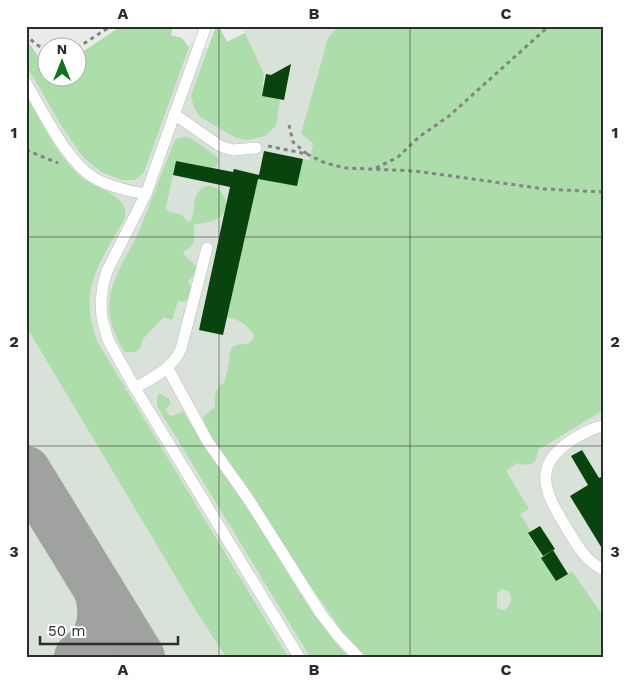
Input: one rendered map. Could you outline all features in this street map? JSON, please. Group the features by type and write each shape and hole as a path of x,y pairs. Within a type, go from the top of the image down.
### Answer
{"lane":[{"path":"206,26 146,194 103,285 102,318 108,340 135,388 299,657"},
{"path":"26,83 61,142 80,168 108,184 146,194"},
{"path":"174,114 220,146 233,150 258,147"},
{"path":"135,388 168,369 176,360 181,349 207,248"},
{"path":"168,369 208,442 249,500 321,614 358,657"},
{"path":"603,426 586,431 556,451 551,457 546,477 548,497 552,506 582,554 595,566 603,570"}],"path":[{"path":"88,41 111,26"},
{"path":"374,169 398,157 419,137 449,116 549,26"},
{"path":"26,33 38,46"},
{"path":"289,124 289,131 294,142 307,154"},
{"path":"258,147 270,146 307,154 335,166 442,174 545,189 603,192"}],"shaded area":[{"path":"242,26 603,26 603,657 26,657 26,51 38,70 38,88 49,88 63,111 189,47 190,43 211,49 245,33"}],"green space":[{"path":"121,26 173,26 171,35 182,38 189,47 144,172 135,180 122,180 101,172 83,157 40,88 88,88 88,48"},
{"path":"216,26 219,26 227,42 245,33 264,74 262,85 279,95 276,126 265,136 249,140 236,138 200,117 194,108 191,96"},
{"path":"338,26 603,26 603,410 538,450 538,455 532,463 525,465 517,463 506,471 529,509 520,514 531,531 528,534 556,581 572,571 603,616 603,657 367,657 343,632 311,587 204,427 203,417 215,407 218,387 224,383 230,352 233,347 250,343 253,339 254,334 245,325 227,317 258,179 297,186 303,159 310,161 313,143 301,134 328,38","holes":["502,589 509,592 511,597 510,604 504,610 499,609 497,607 497,593"]},
{"path":"26,39 38,56 38,85 26,65"},
{"path":"26,96 50,138 72,168 87,181 111,194 123,204 125,211 124,220 99,264 91,291 90,306 97,341 288,657 226,657 198,614 26,326"},
{"path":"191,138 217,157 218,164 213,168 176,161 166,207 167,210 182,215 190,222 193,215 195,198 200,190 207,186 214,187 221,192 225,199 226,207 222,214 213,221 194,226 194,241 191,247 183,252 196,268 193,276 188,281 192,290 189,299 183,302 178,301 172,320 164,317 143,339 140,349 135,352 125,352 113,328 110,314 112,287 142,224 174,142 176,139"},
{"path":"159,393 168,398 171,404 166,408 168,415 173,416 183,411 205,447 246,506 306,603 348,657 310,657 157,406"}],"building":[{"path":"291,64 284,100 262,96 266,74 271,75"},
{"path":"264,151 303,159 297,186 258,179 223,335 199,330 230,187 173,175 176,161 233,172 234,169 259,175"},
{"path":"582,450 599,478 603,476 603,550 570,496 588,485 571,456"},
{"path":"540,526 555,549 543,556 528,533"},
{"path":"553,550 568,574 556,581 541,558"}],"taxiway":[{"path":"26,471 140,657"},
{"path":"79,657 93,643 101,627 102,609 99,590"}]}
